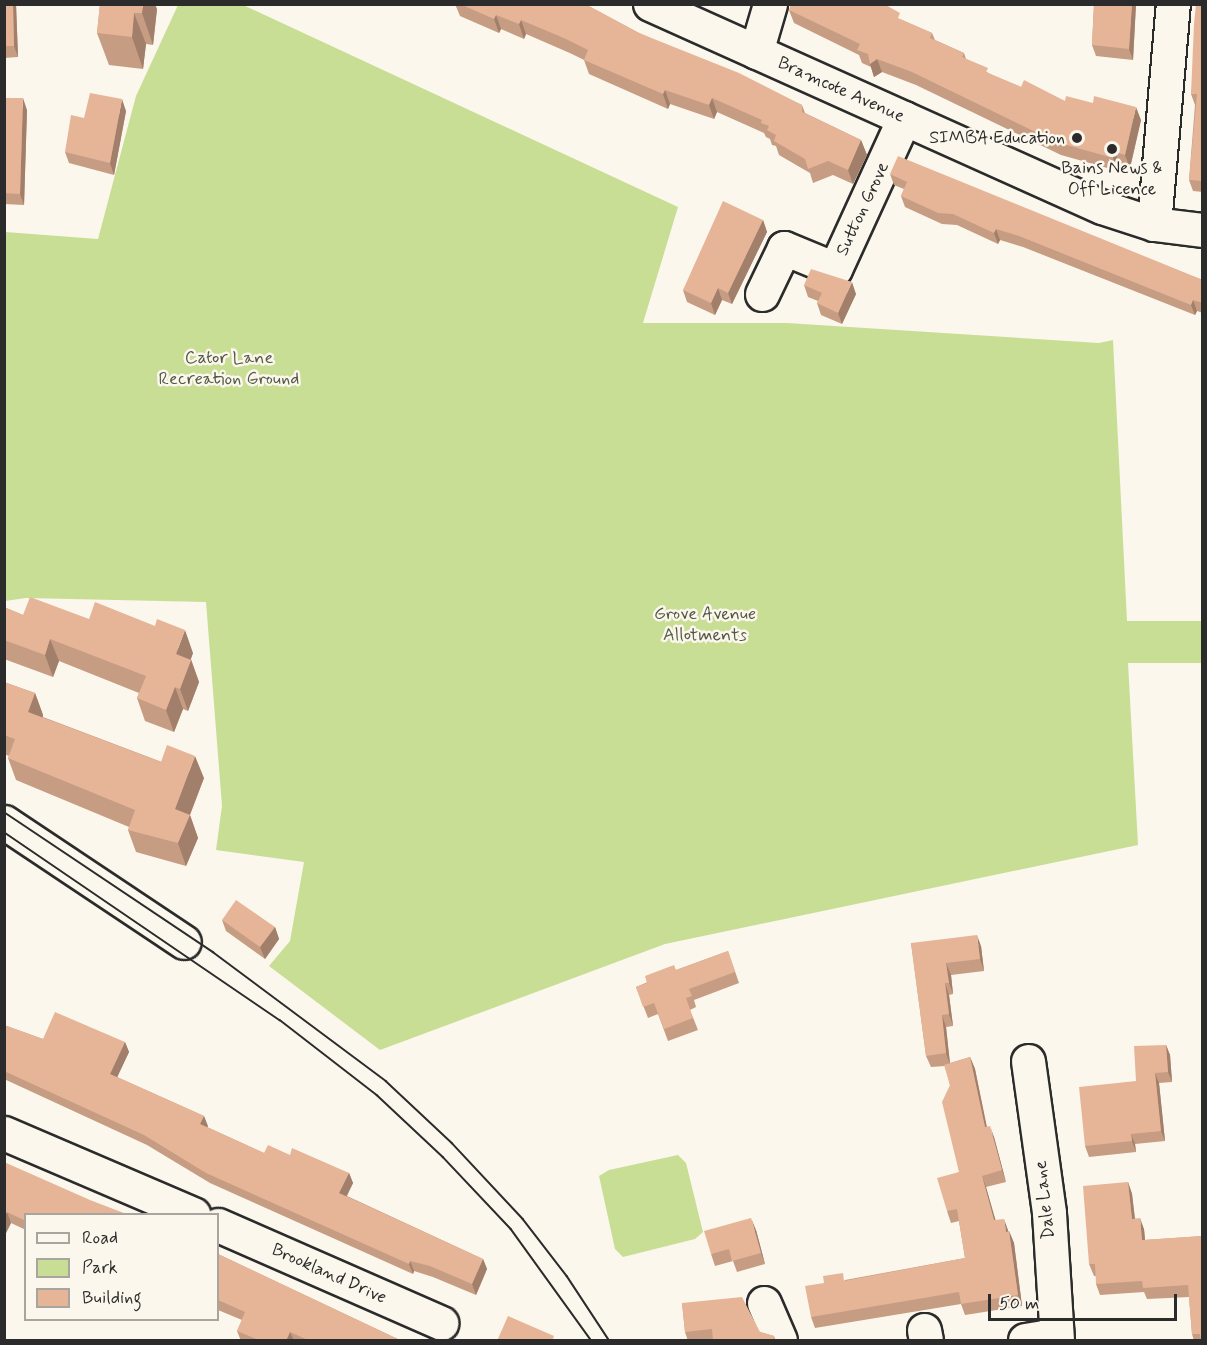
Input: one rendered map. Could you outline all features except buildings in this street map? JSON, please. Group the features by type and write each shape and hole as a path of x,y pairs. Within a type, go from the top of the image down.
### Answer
{"street":[{"name":"Bramcote Avenue","path":"650,4 1041,182 1154,224 1203,230"},
{"path":"756,52 770,4"},
{"path":"1154,224 1173,4"},
{"name":"Sutton Grove","path":"762,294 784,248 835,268 904,118"},
{"path":"4,822 184,942"},
{"name":"Dale Lane","path":"1028,1061 1049,1213 1046,1339"},
{"path":"4,1133 188,1213"},
{"name":"Brookland Drive","path":"219,1225 441,1323"},
{"path":"764,1303 780,1341"}],"green space":[{"name":"Grove Avenue Allotments","path":"241,4 678,207 643,323 787,323 1099,343 1113,340 1127,621 1202,621 1202,663 1128,663 1138,845 665,944 380,1050 269,966 290,941 304,862 216,850 222,806 206,602 26,598 5,601 5,232 98,239 136,96 178,5"},
{"path":"678,1155 686,1163 703,1232 695,1239 623,1257 615,1249 599,1176 609,1170"}],"tram line":[{"path":"4,812 213,952 386,1081 452,1143 523,1219 567,1276 609,1340"},
{"path":"4,832 280,1020 377,1095 443,1157 511,1229 591,1340"}],"place":[{"name":"SIMBA Education","path":"1077,138"},
{"name":"Bains News & Off Licence","path":"1112,149"}],"park label":[{"name":"Cator Lane Recreation Ground","path":"229,370"}]}
